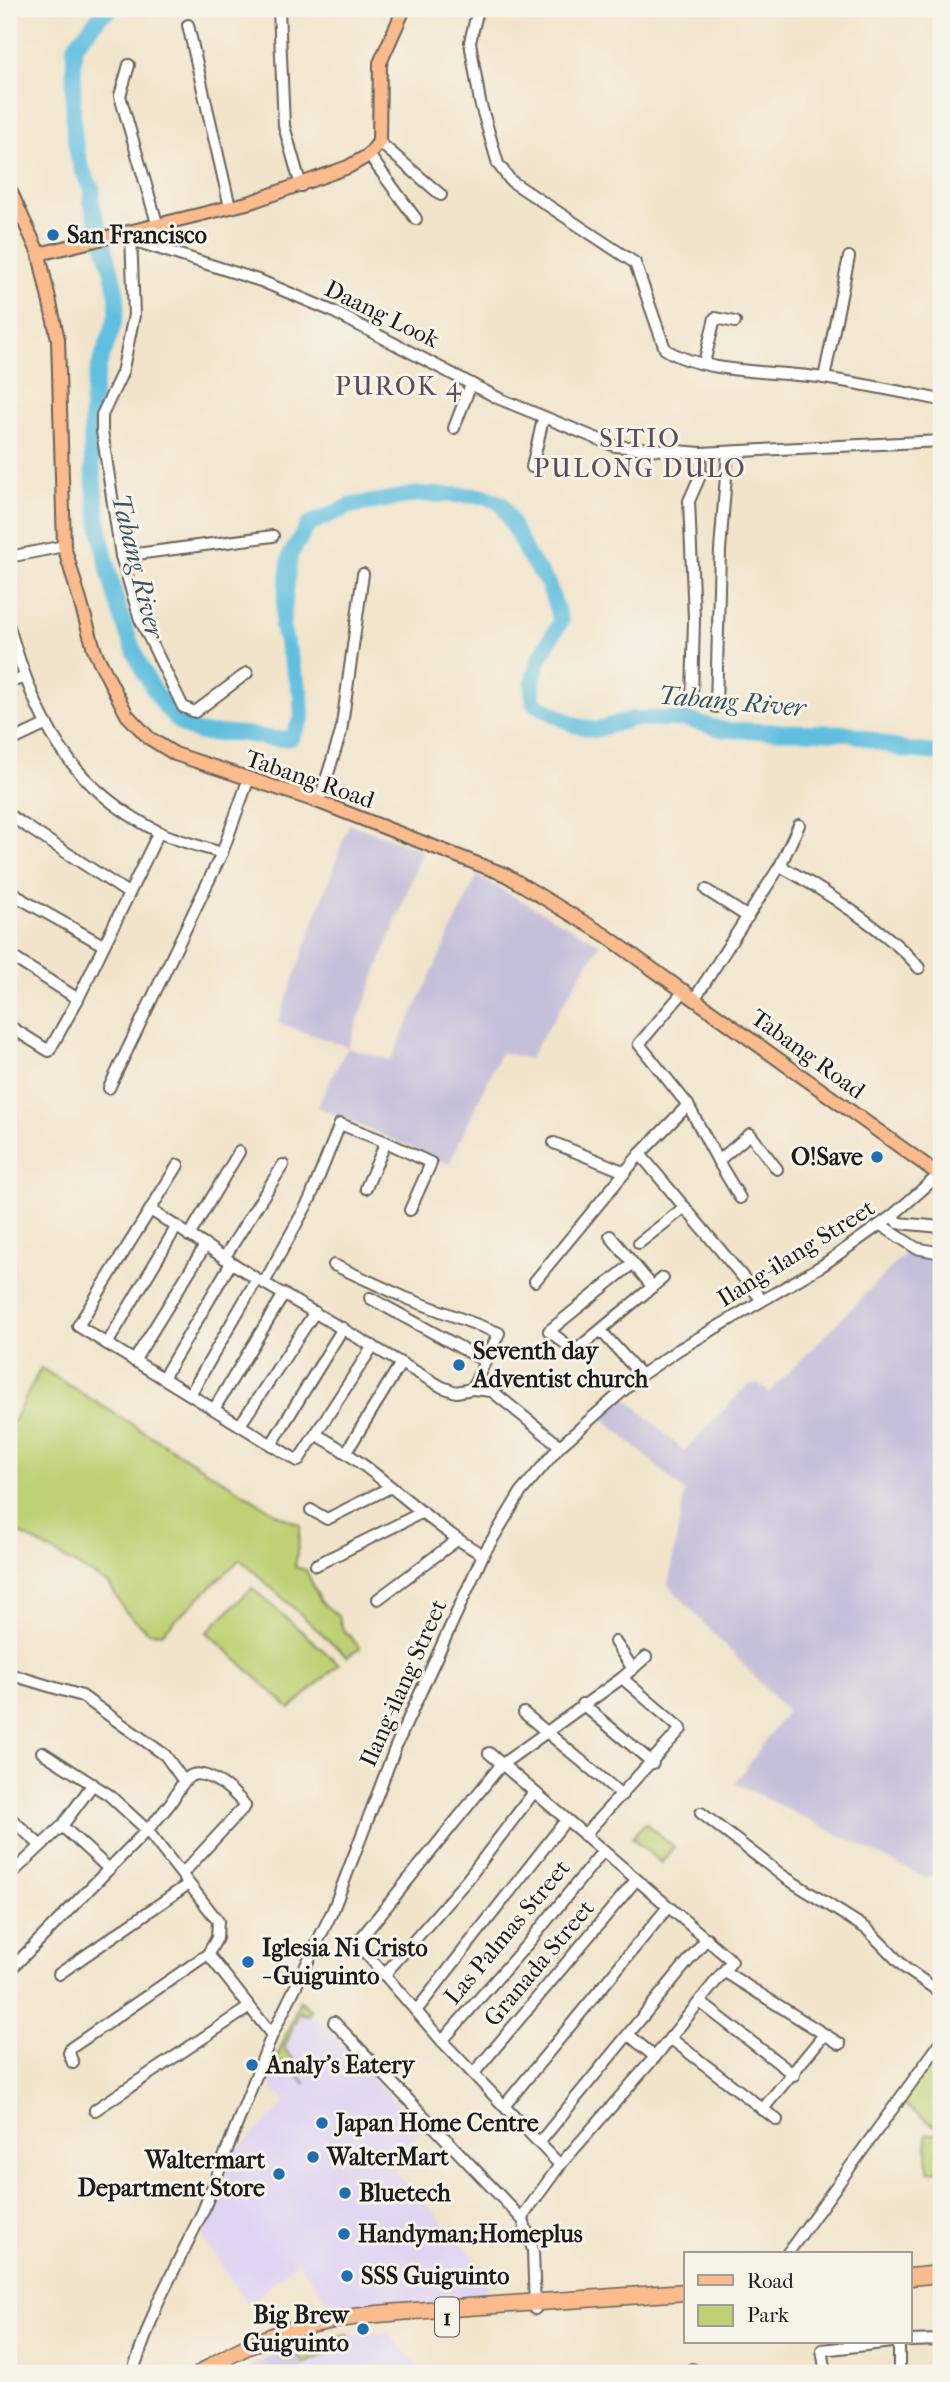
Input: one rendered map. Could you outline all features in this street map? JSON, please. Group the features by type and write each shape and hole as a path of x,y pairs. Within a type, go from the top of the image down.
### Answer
{"highway":[{"path":"912,2277 941,2274"},
{"path":"912,2286 941,2284"},
{"name":"1","path":"218,2373 232,2363 291,2337 336,2326 684,2292"},
{"name":"1","path":"201,2373 227,2356 276,2333 337,2317 684,2300"}],"main road":[{"path":"39,254 106,235 131,235 158,223 230,207 301,186 348,167 369,155 379,142 377,73 404,9"},
{"name":"Tabang Road","path":"9,188 39,254 58,339 64,546 95,652 127,715 149,738 175,754 319,802 495,869 605,935 941,1175"}],"street":[{"path":"279,9 284,126 301,186"},
{"path":"478,9 470,42 480,102 498,164 511,181 635,263 665,349 675,356 704,363 824,378 941,400"},
{"path":"188,25 230,207"},
{"path":"129,65 120,96 158,223"},
{"path":"379,142 441,195"},
{"path":"369,155 416,219"},
{"path":"131,235 134,315 122,373 102,415 121,556 140,619 183,706 195,712 247,673"},
{"name":"Daang Look","path":"131,235 261,281 320,306 543,419 615,446 701,453 941,441"},
{"path":"824,378 849,257"},
{"path":"704,363 715,318 735,322"},
{"path":"454,428 471,384"},
{"path":"532,467 543,419"},
{"path":"716,707 720,550 728,452"},
{"path":"692,699 694,618 689,501 700,476 701,453"},
{"path":"121,556 272,536"},
{"path":"9,557 64,546"},
{"path":"319,802 341,732 363,574"},
{"path":"9,627 24,678 47,724 66,758 89,786 111,804 159,832 222,853"},
{"path":"9,682 24,678"},
{"path":"9,742 47,724"},
{"path":"109,1088 222,853 249,778"},
{"path":"9,815 128,893"},
{"path":"740,1198 688,1105 639,1045 690,994 748,917 780,866 799,825"},
{"path":"9,1026 49,1051 78,999 159,832"},
{"path":"780,866 802,878 903,950 919,968"},
{"path":"9,888 23,900 103,945"},
{"path":"706,890 748,917"},
{"path":"9,956 78,999"},
{"path":"535,1281 640,1154 688,1105"},
{"path":"191,1393 310,1199 340,1124 437,1164 410,1210"},
{"path":"718,1161 750,1134 778,1169"},
{"path":"366,1188 386,1142"},
{"path":"554,1143 625,1172"},
{"path":"189,1236 239,1152"},
{"path":"640,1154 762,1300"},
{"path":"178,1165 152,1211 78,1326 298,1461 373,1346"},
{"path":"163,1378 283,1165"},
{"path":"892,1216 941,1175"},
{"path":"639,1243 685,1207"},
{"path":"152,1211 260,1281 449,1390 492,1391 560,1446"},
{"name":"Ilang-ilang Street","path":"132,2373 158,2302 203,2211 272,2035 333,1910 396,1746 483,1555 521,1492 560,1446 641,1375 823,1265 892,1216 898,1223 941,1227"},
{"path":"881,1225 916,1248 941,1253"},
{"path":"107,1344 177,1226"},
{"path":"610,1236 652,1286"},
{"path":"134,1361 205,1246"},
{"path":"632,1264 549,1331 575,1351 663,1278"},
{"path":"334,1265 406,1298 499,1333 472,1389"},
{"path":"214,1409 284,1294"},
{"path":"370,1298 485,1362"},
{"path":"240,1425 315,1311"},
{"path":"271,1445 343,1328"},
{"path":"601,1331 641,1375"},
{"path":"347,1451 401,1363"},
{"path":"317,1434 347,1451 457,1540 483,1555"},
{"path":"310,1510 327,1519 391,1488"},
{"path":"316,1565 423,1512"},
{"path":"378,1599 457,1540"},
{"path":"615,1642 632,1669"},
{"path":"560,2165 442,2041 359,1947 358,1938 501,1765 582,1704 622,1678 646,1657"},
{"path":"9,1674 82,1696 165,1755 183,1780"},
{"path":"584,1835 653,1763 681,1729 622,1678"},
{"path":"582,1704 653,1763"},
{"path":"524,1713 622,1795"},
{"path":"42,1752 93,1784 147,1830 218,1921 217,1938 208,1954 71,2048 69,2053 73,2063"},
{"path":"489,1753 732,1961 655,2057 560,2165 525,2213 523,2220"},
{"path":"9,1971 168,1807 183,1780 194,1774 204,1775 218,1782 245,1806 185,1879 59,1974"},
{"path":"9,1876 62,1826 93,1784"},
{"path":"384,1975 467,1880 534,1792"},
{"path":"701,1813 783,1876 867,1929 905,1968 941,1993"},
{"path":"9,1816 40,1845"},
{"path":"416,2011 566,1820"},
{"path":"62,1826 109,1870"},
{"name":"Las Palmas Street","path":"442,2041 530,1941 603,1851"},
{"name":"Granada Street","path":"474,2073 636,1880"},
{"path":"505,2105 668,1907"},
{"path":"539,2143 707,1938"},
{"path":"208,1954 272,2035"},
{"path":"725,1972 840,2045"},
{"path":"700,2002 794,2075"},
{"path":"95,2110 248,2008"},
{"path":"334,2022 523,2220 533,2250 535,2306"},
{"path":"629,2035 655,2057"},
{"path":"762,2110 794,2075 823,2036"},
{"path":"670,2038 777,2120"},
{"path":"788,2252 941,2042"},
{"path":"912,2341 941,2340"},
{"path":"826,2373 822,2350 874,2344"},
{"path":"898,2344 900,2373"},
{"path":"690,2373 692,2369 701,2373"}],"shaded area":[{"path":"349,824 423,850 348,1047 278,1023"},
{"path":"477,876 600,944 529,1059 501,1052 449,1164 317,1107 347,1048 391,1060"},
{"path":"907,1251 924,1253 941,1266 941,1290 932,1300 941,1311 941,1875 925,1878 735,1783 787,1711 668,1585 685,1492 599,1414 622,1394 684,1451 748,1385 759,1384 769,1393"},
{"name":"WalterMart","path":"300,2000 421,2130 387,2163 482,2265 486,2274 487,2298 335,2312 298,2260 248,2306 203,2237 235,2152 286,2103 268,2082"},
{"path":"387,2332 424,2373 310,2373 293,2349 337,2335"},
{"path":"291,2350 308,2373 253,2373 248,2366"}],"green space":[{"path":"41,1368 277,1514 301,1525 295,1567 306,1570 321,1602 338,1616 343,1629 360,1648 347,1657 240,1559 162,1633 148,1632 125,1611 109,1584 9,1527 9,1429"},
{"path":"252,1588 339,1664 290,1709 207,1632"},
{"path":"645,1823 674,1847 661,1863 632,1838"},
{"path":"300,2000 311,2011 307,2015 299,2012 284,2049 294,2060 290,2065 306,2084 288,2065 275,2062"},
{"path":"941,2042 941,2170 928,2171 926,2134 936,2134 938,2128 898,2101"},
{"path":"347,2334 349,2343 304,2364 293,2349"}],"waterway":[{"name":"Tabang River","path":"112,9 101,15 74,47 75,140 84,174 93,190 91,200 117,298 116,316 98,370 93,396 91,446 94,486 109,573 121,616 136,656 154,691 175,718 200,733 291,738 302,719 301,695 282,627 290,555 309,524 350,506 419,494 484,496 502,504 527,554 548,584 561,621 536,670 533,681 534,703 574,725 595,730 632,719 685,719 725,730 849,733 904,750 941,753"}],"place":[{"name":"San Francisco","path":"53,235"},
{"name":"O!Save","path":"877,1157"},
{"name":"Seventh day Adventist church","path":"459,1365"},
{"name":"Iglesia Ni Cristo - Guiguinto","path":"248,1962"},
{"name":"Analy's Eatery","path":"252,2065"},
{"name":"Japan Home Centre","path":"322,2123"},
{"name":"WalterMart","path":"313,2157"},
{"name":"Waltermart Department Store","path":"279,2174"},
{"name":"Bluetech","path":"345,2193"},
{"name":"Handyman;Homeplus","path":"344,2234"},
{"name":"SSS Guiguinto","path":"347,2276"},
{"name":"Big Brew Guiguinto","path":"363,2329"}],"district":[{"name":"PUROK 4","path":"399,386"},
{"name":"SITIO PULONG DULO","path":"640,453"}]}
